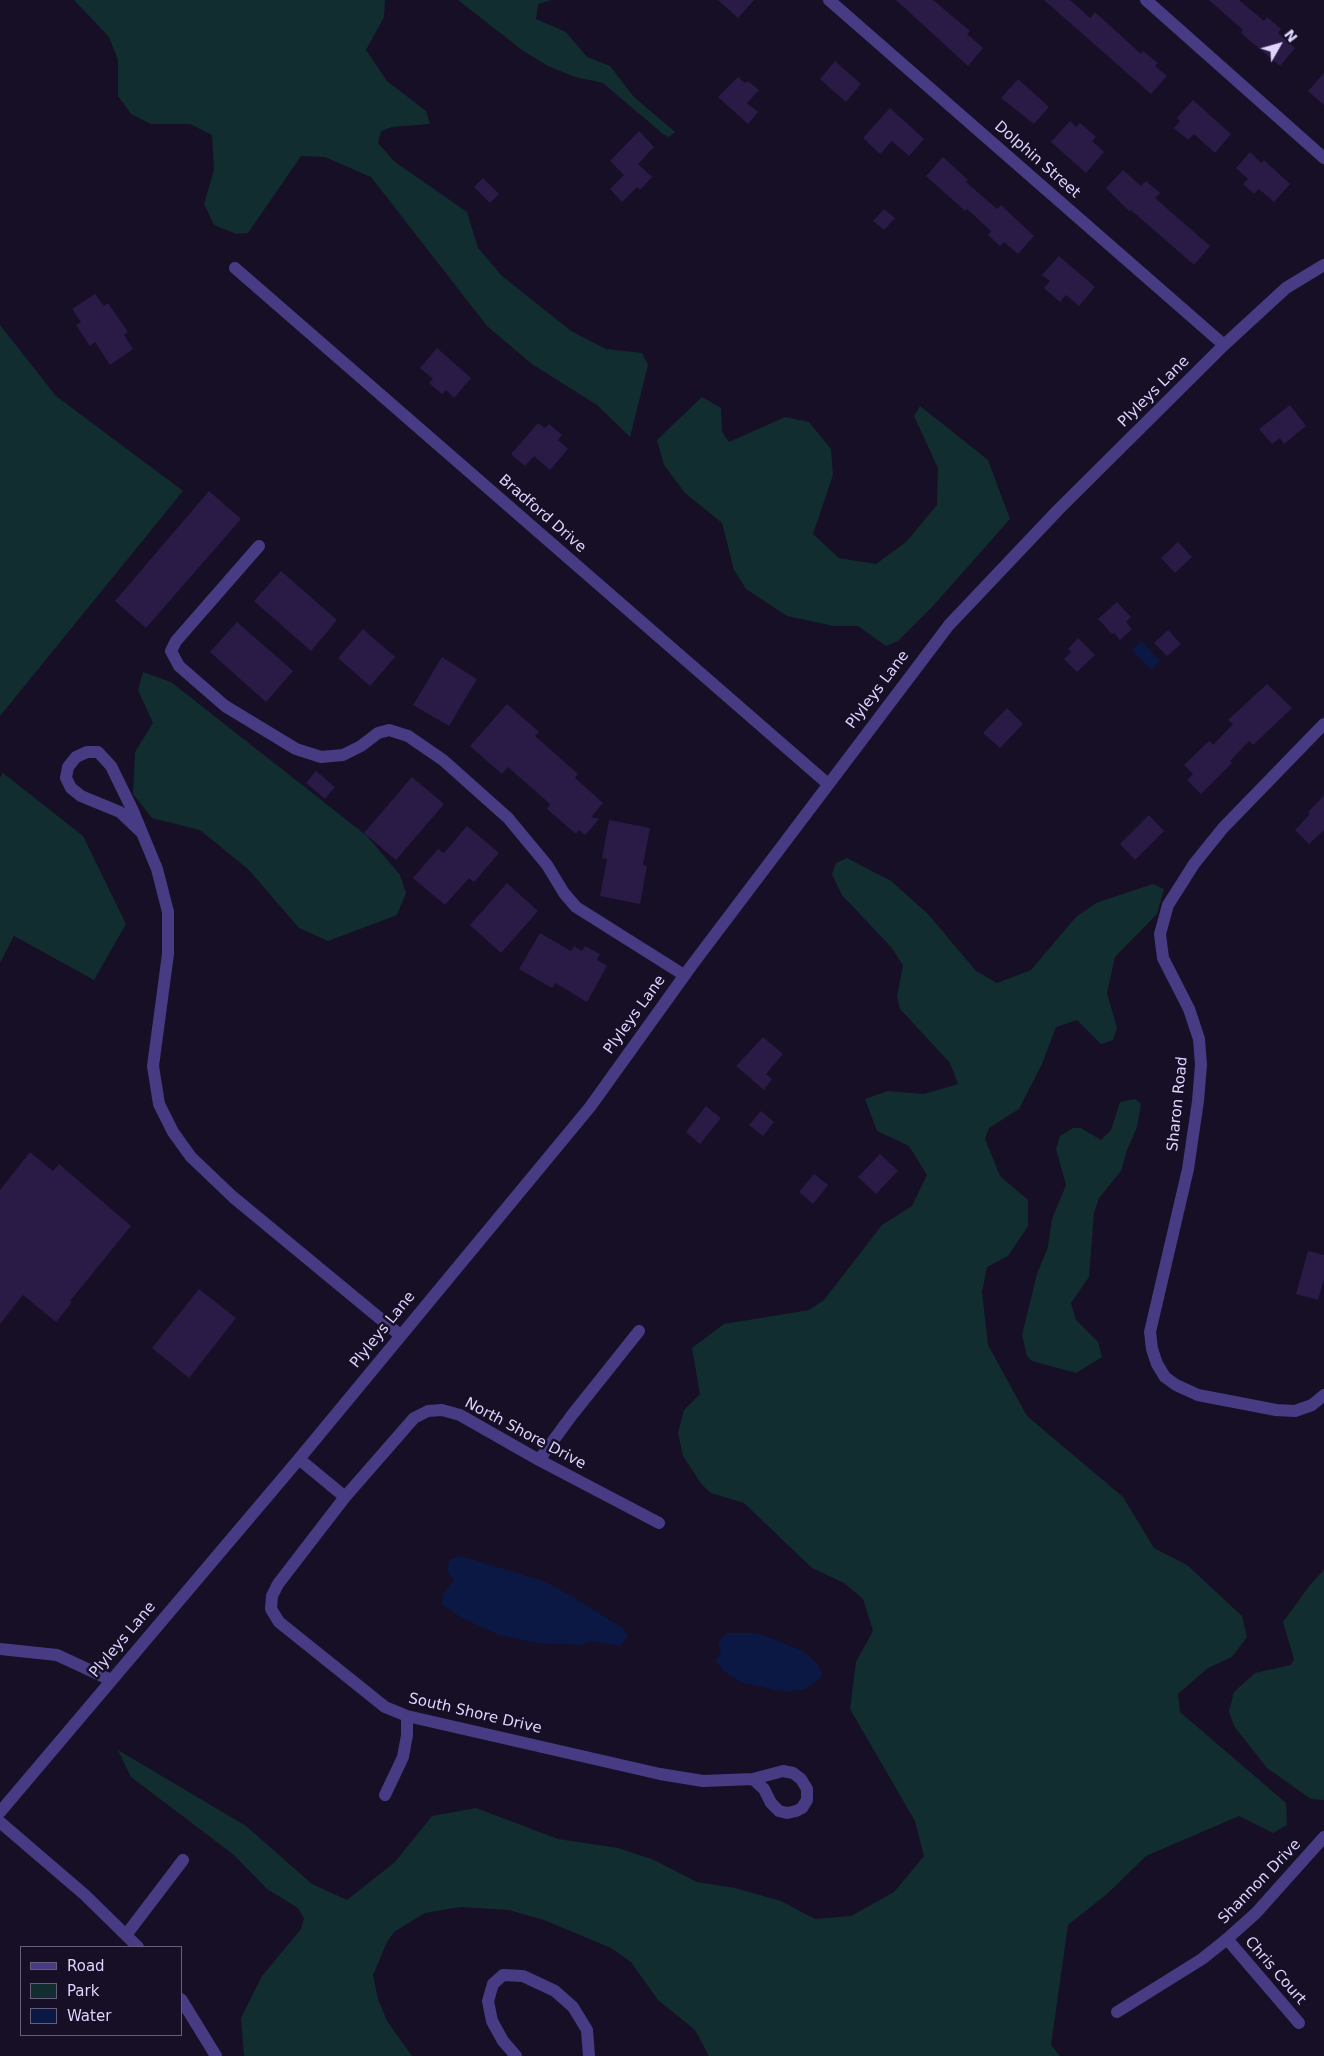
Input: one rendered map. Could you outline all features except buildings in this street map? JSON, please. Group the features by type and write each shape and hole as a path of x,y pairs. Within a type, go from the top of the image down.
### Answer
{"street":[{"name":"Dolphin Street","path":"829,0 1224,346"},
{"path":"1146,0 1324,158"},
{"name":"Plyleys Lane","path":"0,1812 298,1459 590,1107 684,975 949,625 1058,510 1224,346 1286,288 1324,265"},
{"name":"Bradford Drive","path":"235,268 828,784"},
{"path":"259,546 176,641 171,651 179,666 225,706 296,749 321,757 343,755 361,746 378,734 389,730 408,736 443,760 508,818 547,865 564,893 576,907 684,975"},
{"name":"Sharon Road","path":"1324,724 1224,828 1194,864 1168,905 1160,934 1162,958 1189,1009 1199,1039 1201,1065 1188,1169 1150,1332 1152,1350 1157,1364 1165,1377 1176,1385 1198,1395 1276,1410 1295,1411 1312,1405 1324,1394"},
{"path":"142,832 120,812 81,796 71,788 66,778 68,767 76,757 87,752 98,752 111,766 142,832 157,869 168,912 168,954 153,1066 158,1104 173,1132 191,1157 233,1198 400,1335"},
{"path":"540,1460 572,1415 639,1331"},
{"name":"North Shore Drive","path":"345,1497 414,1418 428,1411 442,1410 460,1415 659,1523"},
{"path":"298,1459 345,1497"},
{"name":"South Shore Drive","path":"345,1497 278,1584 272,1596 271,1609 279,1622 385,1707 407,1716 660,1774 703,1781 753,1779"},
{"path":"0,1649 57,1655 111,1680"},
{"path":"385,1795 403,1757 407,1735 407,1716"},
{"path":"0,1822 85,1896 137,1946"},
{"name":"Shannon Drive","path":"1116,2012 1202,1959 1227,1939 1256,1913 1323,1841"},
{"path":"126,1935 183,1860"},
{"name":"Chris Court","path":"1227,1939 1299,2023"},
{"path":"516,2056 503,2041 492,2021 488,2001 493,1984 504,1975 523,1976 555,1991 573,2007 587,2030 589,2056"},
{"path":"182,2001 216,2056"}],"green space":[{"path":"74,0 385,0 384,17 366,50 387,81 426,111 430,124 392,127 381,131 378,143 395,162 467,212 478,248 502,276 571,331 606,349 642,353 648,365 630,437 597,405 532,364 487,326 371,177 325,157 301,156 248,233 236,234 214,225 204,204 214,170 212,135 190,124 151,124 131,114 118,96 118,60 109,37"},
{"path":"458,0 552,0 538,4 536,19 566,32 587,57 610,66 634,97 675,132 669,137 663,134 603,83 575,77 548,66 522,50"},
{"path":"0,325 56,396 183,491 0,716"},
{"path":"702,397 721,408 722,432 729,442 785,417 809,422 831,449 833,475 813,534 839,558 876,564 906,542 937,505 938,468 914,416 920,406 988,460 1010,519 933,606 898,641 886,646 858,626 834,626 787,616 746,589 734,570 722,523 685,493 664,465 657,440"},
{"path":"143,672 171,682 367,836 400,875 406,893 397,915 328,941 299,928 249,870 200,830 152,818 133,794 135,752 153,723 138,690"},
{"path":"3,773 83,836 126,924 94,980 14,936 0,963 0,778"},
{"path":"847,858 891,881 928,914 976,971 997,983 1031,970 1076,917 1096,903 1153,884 1164,889 1157,914 1115,957 1107,993 1117,1028 1113,1040 1101,1044 1077,1020 1056,1027 1042,1064 1019,1109 989,1128 985,1139 1000,1176 1028,1200 1028,1226 1008,1256 987,1267 982,1292 988,1345 1027,1416 1123,1497 1154,1548 1187,1565 1242,1616 1247,1637 1232,1657 1208,1668 1178,1694 1180,1712 1286,1803 1287,1825 1273,1833 1239,1816 1146,1856 1107,1894 1068,1925 1051,2045 1060,2056 709,2056 695,2030 658,2000 631,1962 611,1948 544,1920 509,1910 460,1907 425,1913 394,1932 387,1942 373,1975 378,1999 387,2021 412,2056 244,2056 241,2018 262,1976 301,1929 304,1918 298,1908 267,1889 234,1855 131,1777 118,1750 246,1826 312,1884 347,1900 395,1862 432,1816 476,1808 558,1839 618,1848 654,1860 697,1882 735,1888 781,1901 815,1919 851,1916 894,1892 924,1856 915,1821 850,1709 856,1662 873,1631 863,1599 844,1583 812,1568 744,1503 711,1493 702,1485 683,1456 678,1433 684,1410 700,1394 692,1348 724,1324 809,1310 824,1300 882,1225 912,1206 927,1175 909,1146 877,1131 865,1099 888,1091 924,1094 958,1084 950,1063 900,1009 897,997 903,965 891,947 842,895 832,874 836,863"},
{"path":"1135,1099 1141,1104 1137,1127 1127,1150 1121,1171 1099,1198 1094,1213 1089,1277 1071,1303 1076,1320 1098,1342 1102,1357 1076,1373 1032,1361 1027,1356 1022,1335 1037,1274 1048,1247 1052,1219 1066,1185 1056,1149 1060,1136 1073,1128 1081,1128 1101,1140 1111,1130 1120,1102"},
{"path":"1324,1570 1324,1800 1311,1799 1267,1768 1234,1726 1229,1711 1234,1692 1255,1673 1291,1665 1294,1659 1283,1622 1310,1585"}],"water":[{"path":"1142,641 1160,661 1151,670 1132,650"},
{"path":"462,1556 546,1582 623,1628 628,1636 620,1646 592,1641 581,1645 537,1643 499,1635 460,1617 442,1604 443,1594 454,1580 447,1571 450,1559"},
{"path":"727,1633 763,1635 803,1651 817,1663 822,1673 820,1679 805,1689 786,1692 742,1683 725,1672 715,1661 721,1654 718,1644"}]}
